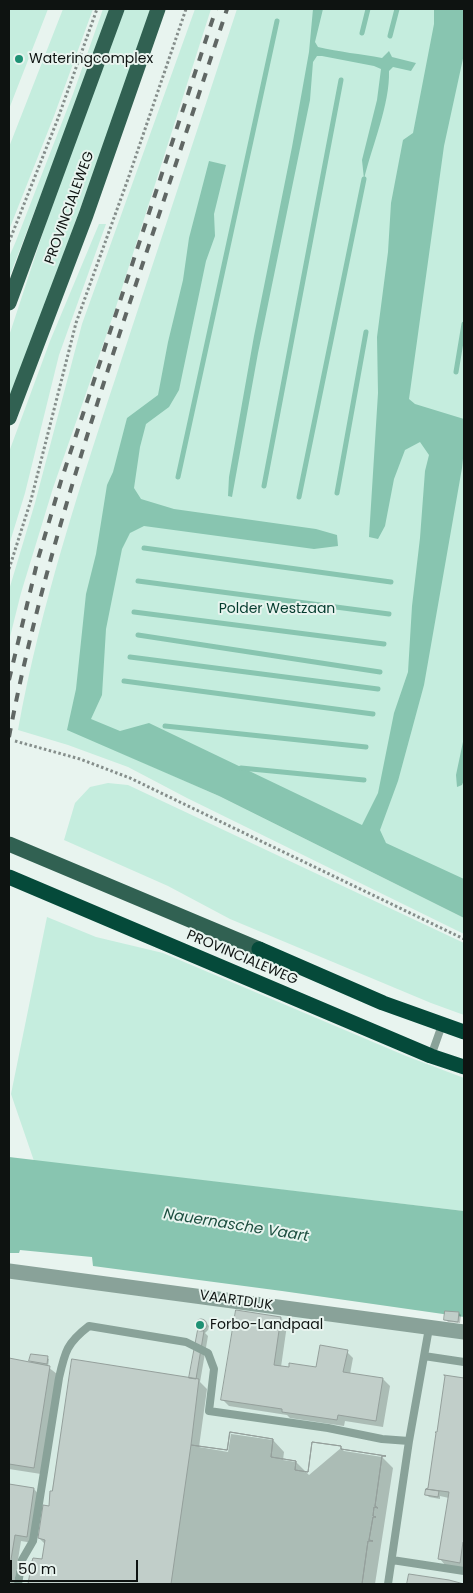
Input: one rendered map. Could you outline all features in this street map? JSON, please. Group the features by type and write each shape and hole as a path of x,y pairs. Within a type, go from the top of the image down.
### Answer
{"highway":[{"name":"PROVINCIALEWEG","path":"9,876 431,1056 464,1067"},
{"name":"PROVINCIALEWEG","path":"259,950 382,1003 464,1032"}],"main road":[{"name":"PROVINCIALEWEG","path":"9,303 117,9"},
{"name":"PROVINCIALEWEG","path":"9,418 86,215 158,9"},
{"name":"PROVINCIALEWEG","path":"9,844 259,950"}],"street":[{"name":"VAARTDIJK","path":"9,1270 464,1332"}],"lane":[{"path":"431,1056 442,1025"},
{"path":"18,1584 22,1560 33,1541 59,1378 65,1352 77,1336 89,1326 186,1342 208,1352 214,1369 209,1411 409,1442"},
{"path":"388,1584 409,1442 429,1328"},
{"path":"424,1356 464,1362"},
{"path":"392,1560 464,1571"}],"path":[{"path":"9,242 97,9"},
{"path":"9,568 31,500 76,323 186,9"},
{"path":"15,741 80,759 130,778 464,939"}],"shaded area":[{"path":"9,1278 464,1339 464,1584 9,1584"}],"green space":[{"name":"Wateringcomplex","path":"9,9 48,9 9,109"},
{"path":"63,9 93,9 54,116 9,230 9,147"},
{"path":"103,9 112,9 9,278 9,257 73,94"},
{"path":"123,9 152,9 9,402 9,336 67,159"},
{"path":"195,9 211,9 114,313 53,488 21,593 9,641 9,590 35,503 82,324"},
{"name":"Polder Westzaan","path":"237,9 464,9 464,908 266,812 67,729 219,796 464,918 464,934 187,798 128,767 68,745 18,730 38,635 64,542 107,404"},
{"path":"99,224 106,224 59,355 25,493 9,542 9,452 50,341"},
{"path":"108,783 128,785 464,943 464,1015 230,919 168,886 64,840 75,803 90,787"},
{"path":"47,917 96,937 163,953 406,1056 464,1078 464,1211 34,1161 11,1094"}],"water":[{"path":"313,9 323,9 315,42 318,47 382,58 389,51 392,57 416,63 411,71 393,67 389,71 389,84 384,111 364,179 362,160 377,100 381,69 322,56 317,56 313,62 310,100 258,353 232,497 228,496 229,477 254,336 292,147 309,52"},
{"path":"434,9 464,9 464,54 444,146 409,399 415,404 464,419 464,449 424,685 398,781 380,830 386,843 464,879 464,918 219,796 67,730 76,689 86,594 96,554 107,485 113,472 127,418 158,395 183,280 189,238 209,161 226,165 214,214 215,236 206,261 179,390 169,407 146,424 140,447 134,488 141,499 174,509 316,529 337,535 338,546 314,549 144,526 130,533 122,549 106,629 102,695 91,719 120,731 149,723 362,825 378,793 394,713 408,672 412,606 425,471 429,455 420,442 405,450 394,479 385,526 378,539 369,537 378,393 377,337 388,252 391,203 403,140 413,133 434,24"},
{"path":"464,737 464,780 462,785 457,787 456,775"},
{"name":"Nauernasche Vaart","path":"9,1157 464,1211 464,1317 93,1266 92,1257 20,1250 19,1253 9,1253"}],"building":[{"path":"236,1310 281,1317 274,1365 289,1367 289,1363 316,1367 320,1345 348,1350 343,1372 383,1378 376,1421 338,1415 337,1420 221,1400"},
{"path":"445,1311 459,1312 458,1322 444,1320"},
{"path":"199,1319 203,1319 207,1325 203,1331 199,1331 195,1327 195,1323"},
{"path":"198,1330 204,1331 196,1379 189,1378"},
{"path":"31,1354 48,1356 47,1364 29,1361"},
{"path":"9,1358 50,1366 34,1468 9,1464"},
{"path":"72,1359 199,1379 191,1445 227,1450 230,1432 273,1439 271,1457 296,1461 295,1470 308,1472 312,1442 386,1456 382,1456 375,1506 378,1508 374,1507 373,1516 376,1517 373,1517 369,1540 373,1541 368,1541 362,1584 28,1584 33,1558 42,1559 45,1540 38,1538 43,1505 49,1506 50,1491 52,1491"},
{"path":"444,1375 464,1378 464,1542 460,1563 438,1559 449,1492 426,1489 428,1488 435,1432 437,1432"},
{"path":"230,1432 273,1439 271,1457 296,1461 295,1470 308,1472 312,1442 386,1456 382,1456 375,1506 378,1508 374,1507 373,1516 376,1517 373,1517 369,1540 373,1541 368,1541 362,1584 171,1584 191,1445 227,1450"},
{"path":"9,1484 34,1488 27,1537 15,1535 9,1572"},
{"path":"426,1489 439,1491 438,1497 425,1495"},
{"path":"409,1574 449,1580 464,1584 407,1584"}],"waterway":[{"path":"362,33 368,9"},
{"path":"390,36 397,9"},
{"path":"178,477 277,21"},
{"path":"264,486 341,80"},
{"path":"299,497 364,179"},
{"path":"456,372 464,324"},
{"path":"337,493 366,332"},
{"path":"144,548 391,582"},
{"path":"138,581 389,614"},
{"path":"134,612 384,644"},
{"path":"138,635 380,672"},
{"path":"130,657 378,689"},
{"path":"124,681 373,714"},
{"path":"165,726 366,747"},
{"path":"241,768 364,780"}],"railway":[{"path":"9,680 38,559 61,481 216,9"},
{"path":"9,737 32,631 60,526 125,317 227,9"}],"place":[{"name":"Wateringcomplex","path":"19,59"},
{"name":"Forbo-Landpaal","path":"200,1325"}]}
